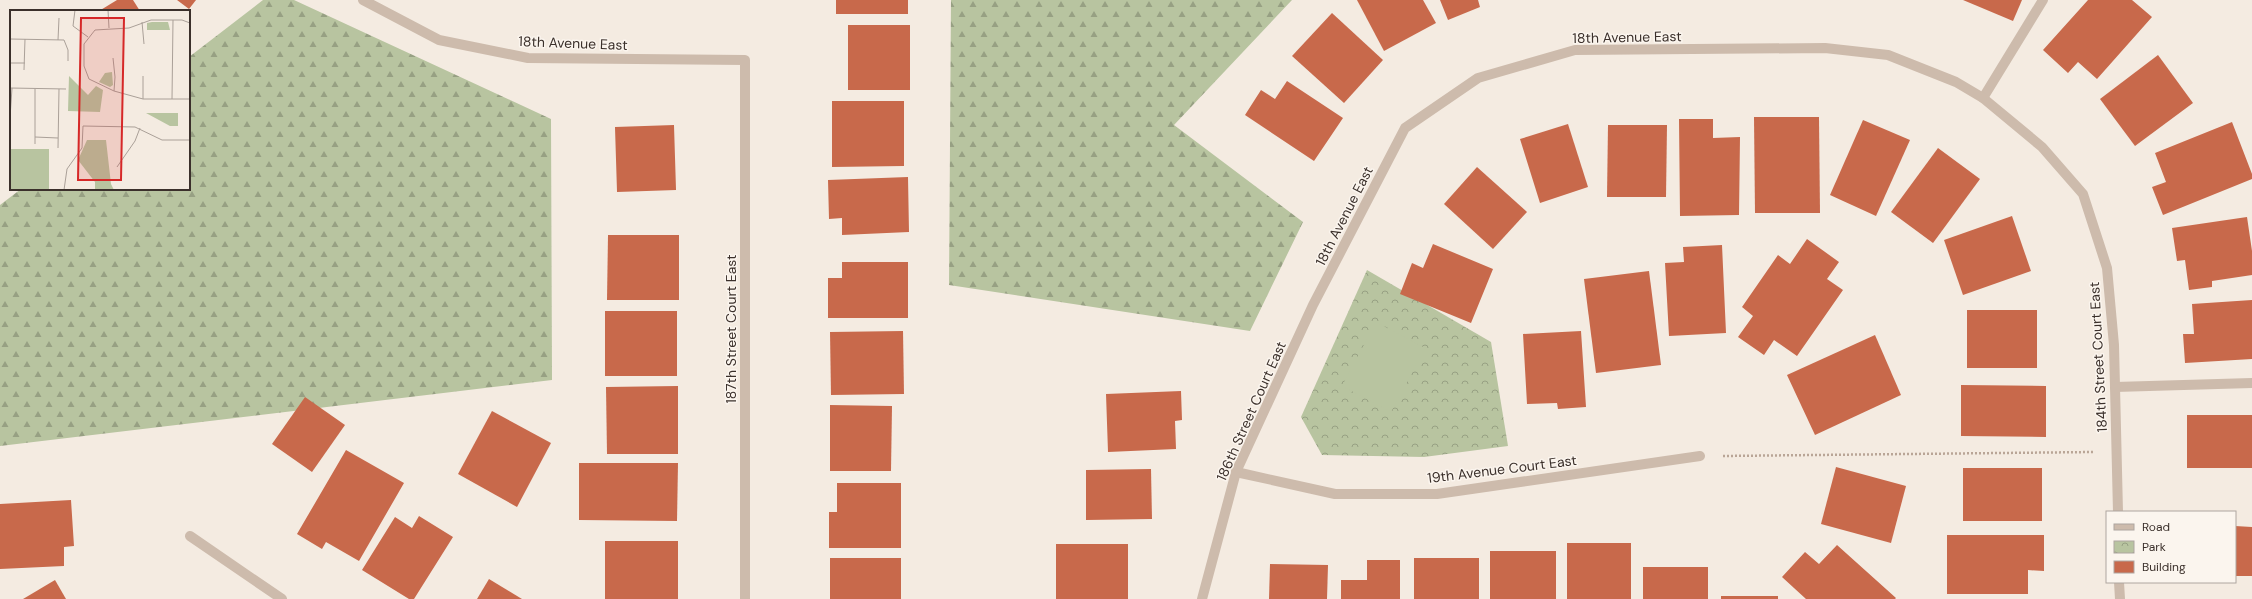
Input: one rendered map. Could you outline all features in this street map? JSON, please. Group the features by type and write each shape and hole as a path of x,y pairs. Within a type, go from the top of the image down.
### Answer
{"street":[{"name":"18th Avenue East","path":"363,0 439,40 528,58 745,60"},
{"path":"1983,98 2043,0"},
{"name":"18th Avenue East","path":"1313,305 1405,128 1478,78 1575,50 1825,48 1888,55 1956,82 1983,98 2042,147"},
{"name":"187th Street Court East","path":"745,60 745,599"},
{"name":"184th Street Court East","path":"2042,147 2083,194 2107,268 2115,387 2118,511"},
{"name":"186th Street Court East","path":"1202,599 1236,472 1313,305"},
{"path":"2115,387 2252,383"},
{"name":"19th Avenue Court East","path":"1236,472 1335,494 1437,494 1700,456"},
{"path":"190,536 282,599"},
{"path":"2119,583 2120,599"}],"path":[{"path":"1700,456 2116,451"}],"green space":[{"path":"263,0 294,0 551,119 552,380 0,446 0,205 20,190 190,190 190,56"},
{"path":"951,0 1292,0 1174,125 1303,222 1250,331 949,285"},
{"path":"1367,270 1491,342 1508,446 1424,457 1322,455 1301,417"},
{"path":"1376,322 1425,348 1391,412 1342,386"}],"building":[{"path":"117,0 133,0 139,10 101,10"},
{"path":"177,0 196,0 189,9"},
{"path":"836,0 908,0 908,14 836,14"},
{"path":"1357,0 1423,0 1436,23 1384,51"},
{"path":"1440,0 1478,0 1480,7 1448,20"},
{"path":"1963,0 2022,0 2013,21"},
{"path":"2088,0 2132,0 2152,17 2097,79 2078,62 2068,73 2043,50"},
{"path":"1332,13 1383,60 1344,103 1292,56"},
{"path":"848,25 910,25 910,90 848,90"},
{"path":"2158,55 2193,103 2135,146 2100,99"},
{"path":"1287,81 1343,118 1314,161 1245,115 1261,90 1275,99"},
{"path":"832,101 904,101 904,166 832,167"},
{"path":"1754,117 1819,117 1820,213 1755,213"},
{"path":"1679,119 1713,119 1713,138 1740,137 1739,215 1680,216"},
{"path":"1863,120 1910,140 1876,216 1830,195"},
{"path":"2232,122 2252,174 2252,179 2163,215 2152,187 2166,182 2155,153"},
{"path":"1568,124 1588,187 1540,203 1520,139"},
{"path":"674,125 676,190 617,192 615,127"},
{"path":"1608,125 1667,125 1666,197 1607,197"},
{"path":"1938,148 1980,179 1933,243 1891,212"},
{"path":"1477,167 1527,212 1493,249 1444,204"},
{"path":"908,177 909,232 842,235 842,218 829,219 828,180"},
{"path":"2012,216 2031,271 1963,295 1944,240"},
{"path":"2247,217 2252,251 2252,275 2212,281 2212,287 2189,290 2185,260 2177,261 2172,228"},
{"path":"608,235 679,235 679,300 607,300"},
{"path":"1807,239 1839,262 1827,279 1843,290 1797,356 1774,340 1764,355 1738,337 1753,316 1742,307 1778,255 1790,264"},
{"path":"1433,244 1493,269 1471,323 1400,294 1412,263 1423,268"},
{"path":"1722,245 1726,333 1669,336 1665,263 1684,262 1683,247"},
{"path":"842,262 908,262 908,318 828,318 828,278 842,278"},
{"path":"1649,271 1661,365 1596,373 1584,279"},
{"path":"2252,300 2252,359 2185,363 2183,334 2194,334 2192,304"},
{"path":"1967,310 2037,310 2037,368 1967,368"},
{"path":"605,311 677,311 677,376 605,376"},
{"path":"903,331 904,394 831,395 830,332"},
{"path":"1581,331 1586,407 1558,409 1557,403 1527,404 1523,334"},
{"path":"1875,335 1901,395 1815,435 1787,375"},
{"path":"1961,385 2046,386 2046,437 1961,436"},
{"path":"678,386 678,454 607,454 606,387"},
{"path":"1181,391 1182,420 1175,421 1176,449 1108,452 1106,394"},
{"path":"305,397 345,425 312,472 272,444"},
{"path":"830,405 892,406 891,471 830,471"},
{"path":"492,411 551,443 517,507 458,474"},
{"path":"2187,415 2252,415 2252,468 2187,468"},
{"path":"346,450 404,483 359,561 326,542 322,549 297,534"},
{"path":"579,463 678,463 677,521 579,520"},
{"path":"1836,467 1906,486 1891,543 1821,524"},
{"path":"1963,468 2042,468 2042,521 1963,521"},
{"path":"1151,469 1152,519 1086,520 1086,470"},
{"path":"837,483 901,483 901,548 829,548 829,512 837,512"},
{"path":"71,500 74,546 64,547 64,566 0,569 0,504"},
{"path":"419,516 453,537 414,599 409,599 362,570 395,517 412,528"},
{"path":"2236,526 2252,527 2252,576 2236,576"},
{"path":"1947,535 2044,535 2044,571 2028,570 2028,594 1947,594"},
{"path":"605,541 678,541 678,599 605,599"},
{"path":"1567,543 1631,543 1631,599 1567,599"},
{"path":"1056,544 1128,544 1128,599 1056,599"},
{"path":"1837,545 1896,598 1806,599 1782,577 1805,552 1819,564"},
{"path":"1490,551 1556,551 1556,599 1490,599"},
{"path":"830,558 901,558 901,599 830,599"},
{"path":"1414,558 1479,558 1479,599 1414,599"},
{"path":"1367,560 1400,560 1400,599 1341,599 1341,580 1367,580"},
{"path":"1270,564 1328,565 1327,599 1269,599"},
{"path":"1643,567 1708,567 1708,599 1643,599"},
{"path":"489,579 522,599 477,599"},
{"path":"55,580 66,599 23,599"},
{"path":"1721,596 1778,596 1778,599 1721,599"}]}
